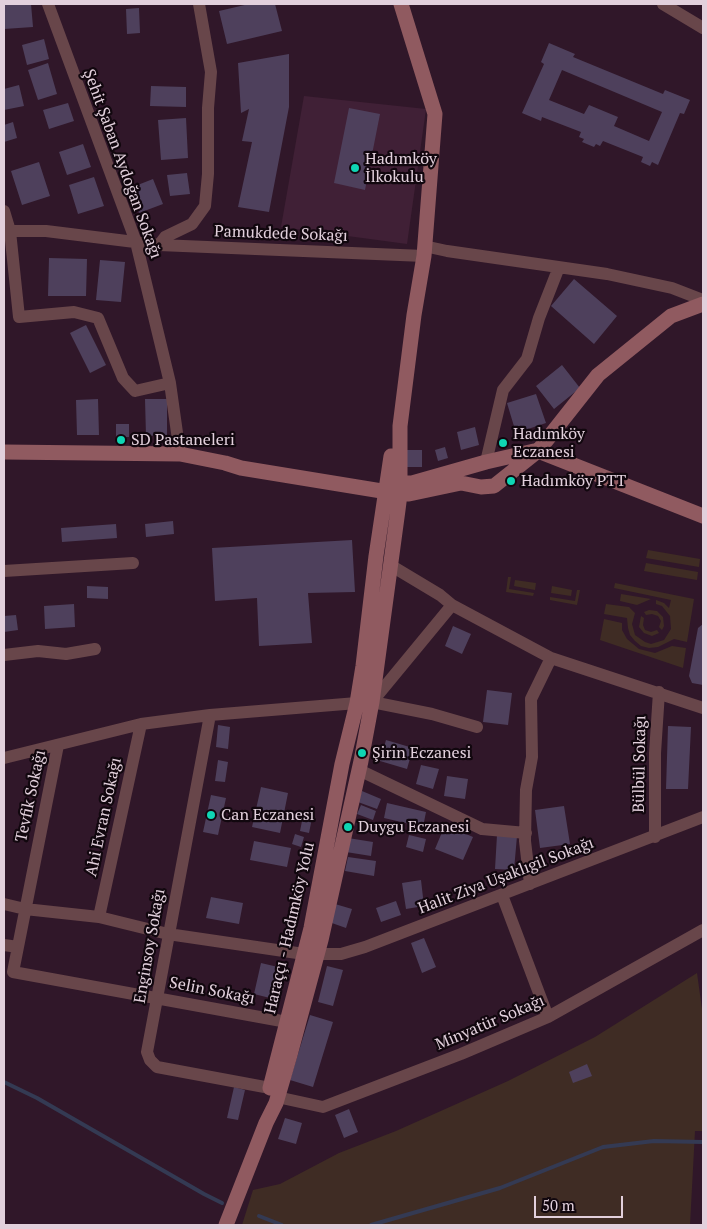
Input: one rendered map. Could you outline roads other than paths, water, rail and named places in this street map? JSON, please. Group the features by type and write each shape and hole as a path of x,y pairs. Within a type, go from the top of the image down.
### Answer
{"main road":[{"path":"274,1092 359,770 372,702 390,565 393,488 391,454 396,432 400,426 424,251 434,114 401,4"},
{"path":"4,452 180,454 241,468 393,488 409,494 461,483 494,486 538,450 598,375 671,316 703,302"},
{"path":"393,488 486,462 538,450 703,516"},
{"name":"Haraççı - Hadımköy Yolu","path":"226,1225 266,1123 265,1109 274,1092 287,1022 311,954 311,928 342,764 356,704 393,488"},
{"path":"356,704 372,702"}],"street":[{"name":"Şehit Şaban Aydoğan Sokağı","path":"48,4 136,242 170,383 180,454"},
{"path":"159,245 165,237 192,224 205,206 208,174 208,108 212,72 199,4"},
{"path":"663,4 703,28"},
{"path":"4,212 19,317 74,312 98,318 123,378 135,391 170,383"},
{"name":"Pamukdede Sokağı","path":"7,231 46,231 159,245 447,251 607,274 663,286 703,302"},
{"path":"486,462 503,390 527,359 539,318 559,267"},
{"path":"4,571 133,563"},
{"path":"390,565 440,595 452,605 551,658 703,708"},
{"path":"452,605 372,702 432,714 476,727"},
{"path":"4,654 38,651 66,654 95,649"},
{"path":"530,884 526,833 526,790 532,757 531,699 551,658"},
{"name":"Bülbül Sokağı","path":"655,837 655,753 659,692"},
{"path":"4,758 141,724 210,715 356,704"},
{"name":"Enginsoy Sokağı","path":"210,715 147,1052 150,1060 157,1067 274,1092"},
{"name":"Ahi Evran Sokağı","path":"99,917 141,724"},
{"name":"Tevfik Sokağı","path":"13,972 58,745"},
{"path":"359,770 482,829 526,833"},
{"name":"Halit Ziya Uşaklıgil Sokağı","path":"4,904 99,917 168,934 311,954 342,954 655,837 703,817"},
{"path":"502,895 548,1017"},
{"name":"Minyatür Sokağı","path":"274,1092 323,1107 461,1054 548,1017 703,930"},
{"path":"4,945 18,947"},
{"name":"Selin Sokağı","path":"13,972 287,1022"}],"waterway":[{"path":"4,1082 37,1098 222,1203"},
{"path":"371,1225 500,1188 603,1147 654,1141 703,1142"},
{"path":"259,1216 282,1225"}],"place":[{"name":"Hadımköy İlkokulu","path":"355,168"},
{"name":"SD Pastaneleri","path":"121,440"},
{"name":"Hadımköy Eczanesi","path":"503,443"},
{"name":"Hadımköy PTT","path":"511,481"},
{"name":"Şirin Eczanesi","path":"362,753"},
{"name":"Can Eczanesi","path":"211,815"},
{"name":"Duygu Eczanesi","path":"348,827"}]}
